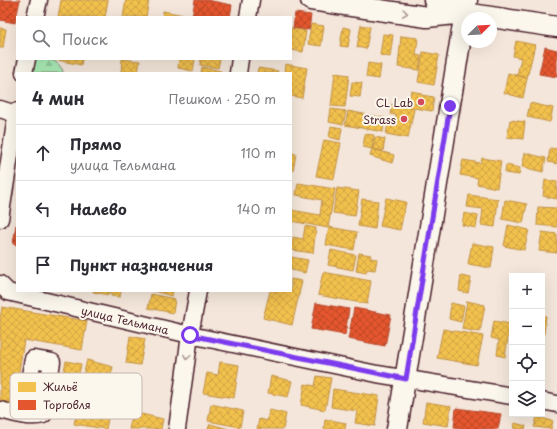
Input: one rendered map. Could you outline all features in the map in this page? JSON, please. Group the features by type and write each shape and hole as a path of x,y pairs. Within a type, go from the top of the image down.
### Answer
{"main road":[{"path":"311,0 427,17 466,6"},
{"path":"434,0 557,27"},
{"path":"397,429 466,6"}],"street":[{"path":"35,16 39,0"},
{"path":"248,16 251,0"},
{"path":"24,72 27,60"},
{"path":"238,72 240,60"},
{"path":"0,109 16,112"},
{"path":"0,219 16,118"},
{"name":"улица Тельмана","path":"0,284 8,292 190,335 406,379 509,396"},
{"path":"177,429 190,335 198,292"},
{"path":"545,402 557,404"},
{"path":"0,410 10,412"}],"green space":[{"path":"31,60 54,61 63,71 62,72 28,72"}],"building: Жильё":[{"path":"61,0 108,0 105,16 58,16"},
{"path":"126,0 149,0 146,16 123,16"},
{"path":"163,11 189,16 162,16"},
{"path":"311,24 324,26 321,46 308,44"},
{"path":"361,25 370,27 366,49 357,47"},
{"path":"343,27 351,29 348,47 340,46"},
{"path":"0,28 6,29 3,48 0,48"},
{"path":"292,28 306,31 303,52 292,50"},
{"path":"383,34 393,35 390,57 380,55"},
{"path":"401,36 418,38 416,55 421,56 419,70 398,67"},
{"path":"516,41 535,45 527,78 517,75 521,58 513,56"},
{"path":"423,52 439,55 434,85 418,82"},
{"path":"58,60 82,60 81,65"},
{"path":"122,60 140,61 138,72 121,72"},
{"path":"179,60 195,60 193,71 178,68"},
{"path":"201,60 220,60 218,68 200,65"},
{"path":"368,63 381,65 379,79 366,77"},
{"path":"285,64 307,68 302,98 292,96 292,72 284,72"},
{"path":"202,67 221,71 220,72 201,72"},
{"path":"258,68 278,71 278,72 257,72"},
{"path":"335,73 349,75 345,107 331,106"},
{"path":"508,73 527,78 523,98 504,93"},
{"path":"352,82 362,83 360,97 350,96"},
{"name":"CL Lab","path":"411,91 421,93 421,95 434,97 432,111 408,107"},
{"path":"530,103 553,108 550,122 527,117"},
{"name":"Strass","path":"392,104 414,109 408,138 386,134 388,122 395,124 396,115 390,114"},
{"path":"331,109 346,111 343,125 329,122"},
{"path":"348,111 385,118 383,132 345,125"},
{"path":"510,120 525,122 523,139 507,137"},
{"path":"331,126 342,128 340,140 329,137"},
{"path":"365,134 374,135 372,149 363,147"},
{"path":"375,137 385,139 383,151 373,149"},
{"path":"324,140 341,143 334,179 316,176"},
{"path":"550,148 557,149 557,164 548,162"},
{"path":"372,149 394,155 392,163 370,156"},
{"path":"292,153 296,154 292,170"},
{"path":"525,153 546,158 543,172 522,167"},
{"path":"482,158 501,161 497,188 477,184 478,178 460,175 463,160 481,163"},
{"path":"506,165 520,168 519,175 505,173"},
{"path":"545,180 557,182 557,199 543,196"},
{"path":"298,183 335,189 328,228 292,221 292,210 320,215 322,200 296,195"},
{"path":"337,188 359,191 355,216 333,213"},
{"path":"469,195 498,199 495,227 481,225 483,209 467,207"},
{"path":"386,198 406,202 400,230 380,226"},
{"path":"362,199 378,201 375,229 358,226"},
{"path":"505,200 527,204 523,223 502,219"},
{"path":"538,207 557,208 557,227 537,225"},
{"path":"464,213 478,216 476,228 462,225"},
{"path":"508,225 529,230 524,250 504,246"},
{"path":"305,226 316,228 313,253 292,250 293,237 303,239"},
{"path":"329,227 357,232 354,250 326,245"},
{"path":"542,232 557,234 557,253 539,251"},
{"path":"472,243 494,247 491,268 468,264"},
{"path":"331,250 356,255 353,270 328,265"},
{"path":"359,253 371,255 370,258 377,259 375,270 367,269 366,273 356,271"},
{"path":"292,257 308,260 305,273 292,270"},
{"path":"323,272 371,281 367,304 318,295"},
{"path":"461,276 471,278 468,293 459,291"},
{"path":"292,279 302,281 292,325 263,318 270,292 292,292"},
{"path":"93,292 110,292 109,295"},
{"path":"111,292 121,292 120,297 111,296"},
{"path":"157,292 173,292 172,296"},
{"path":"151,294 175,299 173,313 148,308"},
{"path":"467,301 485,305 480,332 462,329"},
{"path":"451,303 464,306 461,322 449,319"},
{"path":"2,307 87,321 82,350 24,340 19,373 10,373 10,403 0,402 0,318"},
{"path":"494,321 509,324 505,357 497,355 499,340 491,338"},
{"path":"443,329 483,336 477,365 437,358"},
{"path":"130,336 145,339 140,365 126,363"},
{"path":"87,360 113,367 112,373 84,373"},
{"path":"66,361 81,364 79,373 63,373"},
{"path":"220,362 239,365 234,398 203,393 207,373 218,375"},
{"path":"271,376 292,381 288,397 268,393"},
{"path":"317,376 331,378 325,410 301,405 305,384 315,386"},
{"path":"333,389 379,396 375,426 355,423 357,411 331,407"},
{"path":"426,402 451,406 448,426 423,422"},
{"path":"211,404 243,411 240,427 208,421"},
{"path":"270,410 286,414 283,429 257,429 259,419 267,421"},
{"path":"142,414 163,419 161,429 129,429 131,419 142,419"},
{"path":"537,417 553,421 551,429 534,427"},
{"path":"75,419 108,419 106,429 74,424"},
{"path":"325,419 346,423 345,429 324,429"},
{"path":"515,423 526,426 525,429 514,429"},
{"path":"210,424 229,429 208,429"}],"building: Торговля":[{"path":"0,0 20,0 15,23 0,20"},
{"path":"195,0 207,0 232,5 230,16 192,16"},
{"path":"295,13 311,15 309,30 293,28"},
{"path":"545,47 557,50 557,77 539,74"},
{"path":"16,225 16,245 13,244"},
{"path":"316,303 349,309 345,335 311,329"},
{"path":"354,308 391,315 385,346 348,339"},
{"path":"456,408 501,414 498,429 466,429 454,427"}],"place":[{"name":"CL Lab","path":"421,102"},
{"name":"Strass","path":"404,119"}],"route":[{"path":"190,335 406,379 450,106"}]}
